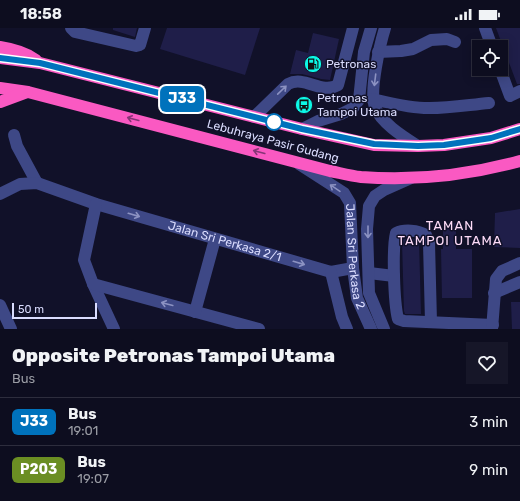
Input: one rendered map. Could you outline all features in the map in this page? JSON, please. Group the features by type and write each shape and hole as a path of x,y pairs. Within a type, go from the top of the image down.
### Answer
{"highway":[{"path":"0,47 12,49 30,56 40,63"},
{"name":"Lebuhraya Pasir Gudang","path":"0,58 40,63 302,129 374,144 418,146 444,145 484,139 520,129"},
{"name":"Lebuhraya Pasir Gudang","path":"0,88 28,92 330,171 360,177 400,178 436,176 492,168 520,161"},
{"path":"0,102 28,92"}],"street":[{"path":"71,28 75,32 136,46 140,45 145,28"},
{"path":"254,117 288,84 293,82 298,81 325,88 332,88 338,84 353,28"},
{"path":"302,129 318,121 341,114 353,108 358,100 364,52 371,28"},
{"path":"385,28 378,52 372,99 375,108 382,118 394,130 418,146"},
{"path":"485,28 489,40"},
{"path":"378,52 413,49 431,40 447,39 455,42"},
{"path":"504,76 515,94"},
{"path":"372,99 408,107 425,108 489,103"},
{"path":"0,194 20,184 37,183 16,146 14,135"},
{"name":"Jalan Sri Perkasa 2","path":"296,162 344,193 350,202 357,298 371,329"},
{"name":"Jalan Sri Perkasa 2","path":"384,329 370,293 368,229 369,206 376,196 384,190 414,177"},
{"name":"Jalan Sri Perkasa 2/1","path":"37,183 96,204 331,272 354,268"},
{"path":"96,204 84,260 93,284 114,329"},
{"path":"431,322 429,243 426,235 421,232 400,231 396,233 394,239 394,276 397,313 398,319 404,321 493,327 496,279 502,271 520,263"},
{"path":"195,312 215,238"},
{"path":"331,272 342,317 347,329"},
{"path":"369,273 394,276"},
{"path":"494,293 520,282"},
{"path":"93,284 195,312 230,325 259,329"},
{"path":"0,305 11,329"}],"building":[{"path":"113,28 137,28 135,37 113,30"},
{"path":"167,28 260,28 245,75 160,49"},
{"path":"496,28 520,28 520,84 517,84 508,60 508,40 500,40"},
{"name":"Petronas","path":"313,33 339,39 330,80 302,74 290,74 296,50 308,53"},
{"path":"520,209 520,248 494,247 495,213"},
{"path":"443,223 456,223 456,249 472,249 472,298 442,298 441,249 443,249"},
{"path":"410,238 419,240 421,314 405,314 404,311 402,241 403,239"},
{"path":"511,302 520,302 520,329 512,329"}],"bus line":[{"name":"J33","path":"0,58 40,63 302,129 374,144 418,146 444,145 491,138 520,129"}],"place":[{"name":"Petronas","path":"313,64"},
{"name":"Petronas Tampoi Utama","path":"304,105"}],"district":[{"name":"TAMAN TAMPOI UTAMA","path":"450,232"}]}
